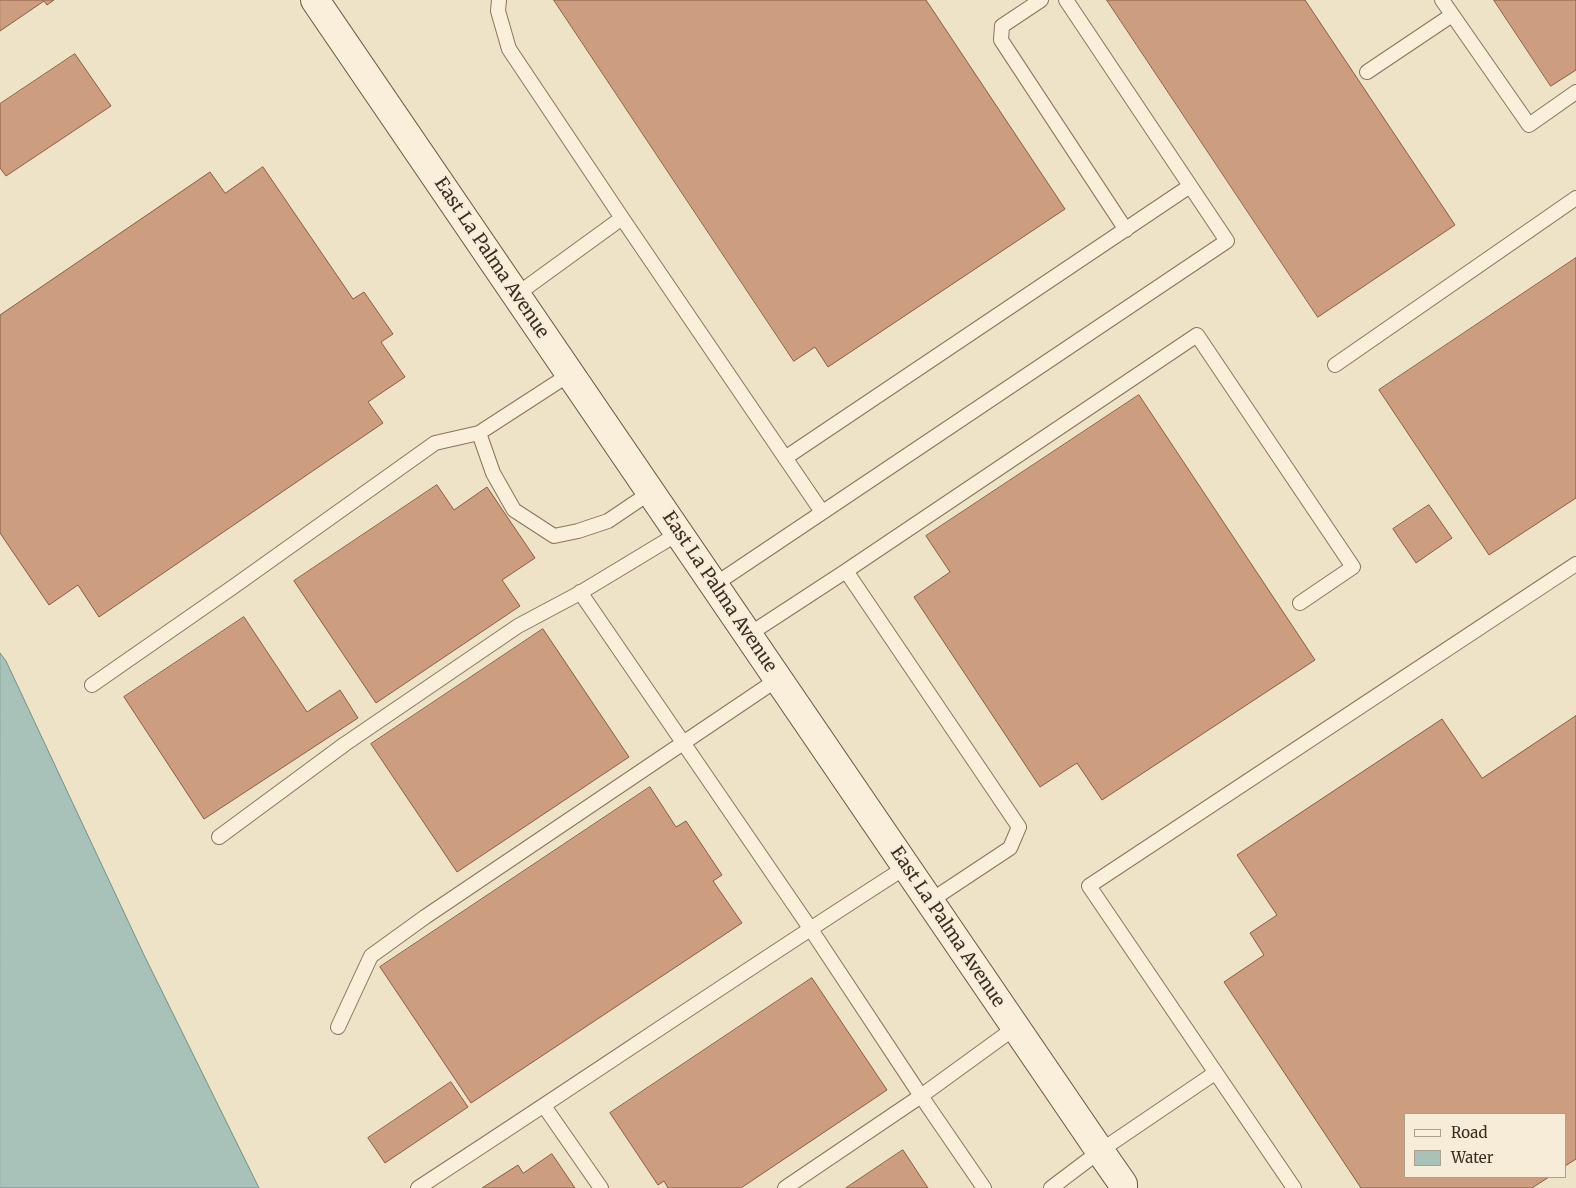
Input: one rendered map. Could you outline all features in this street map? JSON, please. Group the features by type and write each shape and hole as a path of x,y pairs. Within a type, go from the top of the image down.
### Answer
{"main road":[{"name":"East La Palma Avenue","path":"315,0 1126,1187"}],"lane":[{"path":"498,0 498,11 509,49 822,512"},
{"path":"1041,0 1002,26 1001,40 1126,230"},
{"path":"714,585 1227,242 1066,0"},
{"path":"1442,0 1529,125 1576,92"},
{"path":"1368,72 1452,15"},
{"path":"786,458 1190,186"},
{"path":"1335,365 1576,198"},
{"path":"516,295 622,218"},
{"path":"748,635 1197,335 1353,567 1300,603"},
{"path":"92,685 435,443 479,433 570,374"},
{"path":"479,433 493,473 514,510 554,536 578,531 608,520 651,492"},
{"path":"219,837 345,744 510,631 580,592 678,533"},
{"path":"1294,1188 1089,886 1576,564"},
{"path":"846,571 1019,827 1010,848 930,902"},
{"path":"580,592 810,928 920,1096 984,1188"},
{"path":"338,1027 371,956 425,917 778,678"},
{"path":"418,1188 810,928 906,867"},
{"path":"785,1188 920,1096 1016,1027"},
{"path":"1051,1188 1100,1151 1215,1072"},
{"path":"544,1106 601,1188"}],"water":[{"path":"0,653 6,661 144,955 259,1188 0,1188"}],"building":[{"path":"0,0 54,0 47,5 44,1 0,31"},
{"path":"554,0 926,0 1065,209 828,367 815,347 794,361"},
{"path":"1107,0 1305,0 1455,225 1318,317"},
{"path":"1494,0 1576,0 1576,70 1551,86"},
{"path":"75,54 111,106 6,176 0,168 0,104"},
{"path":"263,167 353,299 364,292 393,334 381,342 405,377 368,402 383,423 99,617 78,585 49,605 0,533 0,315 210,172 225,193"},
{"path":"1576,258 1576,498 1489,555 1379,390"},
{"path":"1139,395 1315,660 1102,800 1077,763 1040,787 914,597 950,572 926,536"},
{"path":"437,485 454,510 487,487 535,558 502,580 520,606 376,703 294,581"},
{"path":"1429,505 1452,538 1416,563 1393,529"},
{"path":"244,617 307,712 340,690 358,718 204,819 124,697"},
{"path":"543,629 629,757 457,872 371,744"},
{"path":"1576,716 1576,1159 1566,1165 1566,1113 1404,1113 1404,1178 1547,1178 1532,1188 1361,1188 1224,982 1264,955 1250,933 1277,915 1237,855 1442,719 1482,778"},
{"path":"650,787 676,827 686,821 722,875 713,881 742,923 471,1103 380,967"},
{"path":"812,978 887,1090 741,1188 668,1188 664,1181 658,1185 610,1113"},
{"path":"451,1082 468,1107 385,1163 368,1138"},
{"path":"903,1150 928,1188 846,1188"},
{"path":"552,1154 575,1188 482,1188 518,1165 523,1173"}]}
